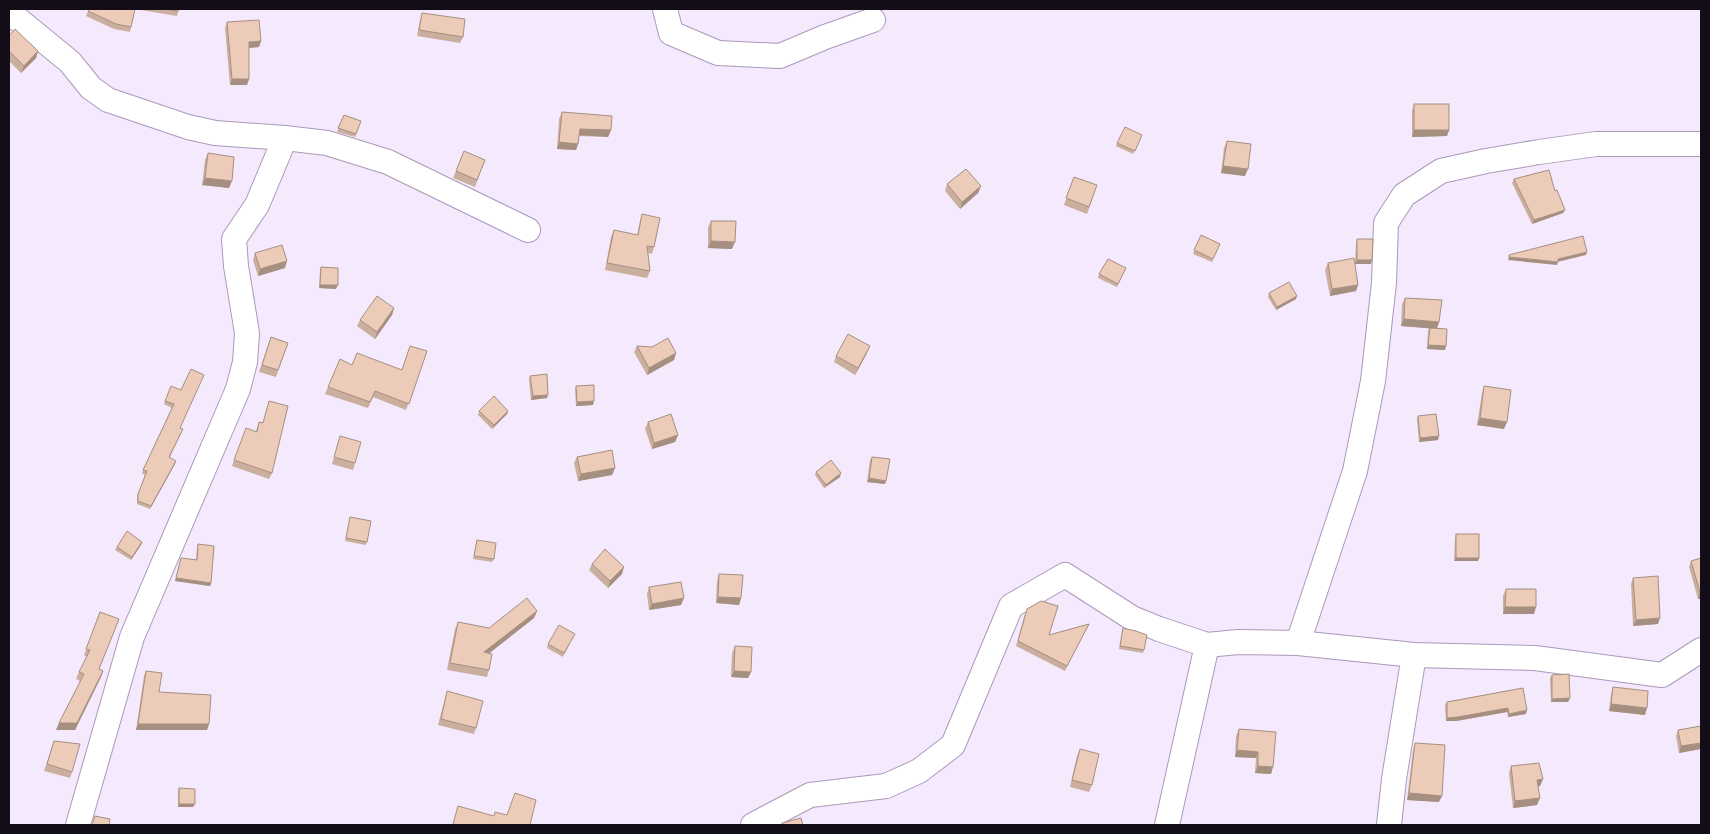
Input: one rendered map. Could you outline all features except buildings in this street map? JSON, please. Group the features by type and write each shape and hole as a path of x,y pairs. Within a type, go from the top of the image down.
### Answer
{"street":[{"path":"665,9 671,33 718,52 780,56 824,37 873,20"},
{"path":"9,12 70,62 91,88 108,100 188,127 206,131 327,143 388,162 528,230"},
{"path":"78,825 132,637 238,389 245,362 247,333 237,274 234,239 257,204 284,138"},
{"path":"1298,643 1355,471 1373,380 1384,283 1386,223 1404,195 1441,172 1486,161 1596,144 1701,144"},
{"path":"753,825 810,795 886,786 920,771 953,745 1011,606 1065,575 1132,618 1158,629 1207,645 1238,642 1298,643 1414,655 1535,658 1662,675 1701,650"},
{"path":"1168,825 1207,645"},
{"path":"1389,825 1394,779 1414,655"}]}
